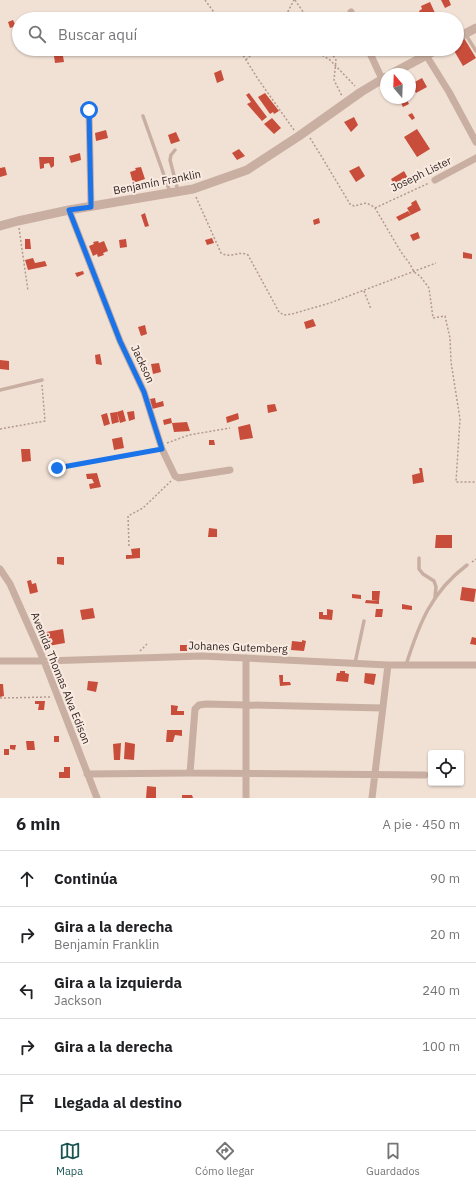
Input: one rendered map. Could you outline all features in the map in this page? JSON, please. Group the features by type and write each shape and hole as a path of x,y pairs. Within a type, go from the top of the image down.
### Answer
{"street":[{"path":"464,34 476,28"},
{"path":"372,56 380,71"},
{"path":"402,68 424,56"},
{"path":"427,56 449,92 476,142"},
{"name":"Benjamín Franklin","path":"0,226 69,210 193,190 247,170 380,80"},
{"path":"89,110 91,207"},
{"name":"Joseph Lister","path":"435,180 476,158"},
{"name":"Jackson","path":"69,210 120,341 144,392 162,447 175,476"},
{"path":"175,476 179,478 230,470"},
{"name":"Avenida Thomas Alva Edison","path":"0,569 10,584 44,661 97,798"},
{"name":"Johanes Gutemberg","path":"0,661 202,656 388,665 476,665"},
{"path":"246,658 246,798"},
{"path":"372,798 388,665"},
{"path":"190,772 195,709 199,705 383,708"},
{"path":"87,774 190,772 425,775"}],"lane":[{"path":"464,39 476,51"},
{"path":"143,116 174,192"},
{"path":"174,192 170,160 171,155 175,150"},
{"path":"0,390 42,380"},
{"path":"419,558 419,569 423,574 434,581 436,587 435,598"},
{"path":"406,665 413,641 428,609 441,589 454,574 467,565"},
{"path":"355,663 364,621"}],"path":[{"path":"205,0 214,12"},
{"path":"288,12 294,0 303,12"},
{"path":"243,56 258,79 320,154 350,204 354,206 366,204 375,208 414,272 420,276 429,288 433,318 445,316 450,338 451,362 460,419 456,482 476,482"},
{"path":"246,60 250,56"},
{"path":"323,56 330,60 361,92"},
{"path":"333,56 336,60 334,80 345,104"},
{"name":"Joseph Lister","path":"375,208 435,180"},
{"path":"193,190 221,253 229,256 243,252 248,255 279,312 284,315 330,304 436,263"},
{"path":"18,221 28,291"},
{"path":"364,291 370,309"},
{"path":"0,429 45,421 42,380"},
{"path":"57,468 162,447 189,435 230,428"},
{"path":"129,546 128,516 143,508 175,476"},
{"path":"0,698 58,696"}],"building":[{"path":"441,0 449,0 451,5 445,8"},
{"path":"430,2 435,12 419,12 422,9 421,6"},
{"path":"12,20 12,27 10,28 8,22"},
{"path":"464,38 476,58 463,66 457,56 464,56"},
{"path":"54,56 63,56 64,62 55,63"},
{"path":"221,70 224,80 217,83 214,73"},
{"path":"422,78 427,87 416,93 416,81"},
{"path":"249,93 267,117 262,121 247,104 251,102 246,95"},
{"path":"265,93 279,111 274,114 273,112 270,114 258,97"},
{"path":"402,104 409,104 403,107"},
{"path":"412,113 415,118 412,120 408,115"},
{"path":"354,117 358,125 351,132 344,122"},
{"path":"272,118 281,128 274,134 264,124"},
{"path":"417,129 430,149 417,157 404,137"},
{"path":"106,130 108,138 96,141 95,133"},
{"path":"176,132 180,141 171,144 168,135"},
{"path":"239,149 245,156 237,160 232,153"},
{"path":"80,153 81,160 71,163 69,156"},
{"path":"39,157 54,157 54,166 51,168 49,163 44,164 44,168 40,169"},
{"path":"359,166 365,176 356,182 349,171"},
{"path":"5,167 7,175 0,177 0,168"},
{"path":"141,167 145,179 133,183 130,172 136,170 135,168"},
{"path":"404,171 409,180 396,188 391,179"},
{"path":"416,200 421,210 411,215 407,208"},
{"path":"408,211 411,215 399,221 396,217"},
{"path":"145,213 149,226 145,227 141,215"},
{"path":"319,218 320,223 314,225 313,220"},
{"path":"418,232 420,238 413,241 410,235"},
{"path":"212,238 214,243 207,245 205,240"},
{"path":"25,239 30,239 31,249 25,249"},
{"path":"126,239 127,247 120,248 119,240"},
{"path":"98,241 99,243 104,241 108,251 103,253 104,255 98,257 97,254 93,256 89,246 94,244 93,242"},
{"path":"463,252 472,254 472,259 463,258"},
{"path":"33,258 35,263 45,261 47,266 28,270 25,260"},
{"path":"83,271 84,274 77,277 75,273"},
{"path":"313,319 316,326 306,329 304,322"},
{"path":"145,325 147,334 141,336 138,327"},
{"path":"100,354 102,365 96,364 95,355"},
{"path":"0,360 9,361 9,370 0,369"},
{"path":"159,363 161,372 153,374 151,364"},
{"path":"155,398 156,403 163,401 164,406 152,409 150,399"},
{"path":"275,404 277,411 268,413 267,405"},
{"path":"123,410 126,421 120,423 117,412"},
{"path":"134,411 135,419 129,421 127,412"},
{"path":"117,412 119,422 112,424 110,413"},
{"path":"107,413 110,424 104,426 101,415"},
{"path":"238,413 239,419 227,423 226,417"},
{"path":"171,418 172,423 164,425 163,420"},
{"path":"187,422 190,431 174,432 172,423"},
{"path":"250,424 253,438 240,440 238,427"},
{"path":"122,437 124,448 114,450 112,439"},
{"path":"209,440 214,440 215,445 209,445"},
{"path":"21,449 30,449 31,461 22,462"},
{"path":"419,468 422,468 424,482 413,484 412,475 420,473"},
{"path":"97,473 101,487 90,489 89,484 94,483 92,479 87,479 86,474"},
{"path":"209,528 217,529 217,537 208,537"},
{"path":"436,535 452,535 452,548 435,548"},
{"path":"140,548 140,558 126,559 126,555 132,555 131,549"},
{"path":"57,557 64,557 64,565 57,564"},
{"path":"31,580 32,584 36,583 38,592 30,594 27,581"},
{"path":"462,587 476,589 474,602 460,600"},
{"path":"372,591 380,591 379,601 372,600"},
{"path":"352,594 361,595 361,599 352,598"},
{"path":"366,600 379,601 379,604 365,603"},
{"path":"402,604 412,606 412,610 402,609"},
{"path":"93,608 95,618 82,620 80,610"},
{"path":"327,609 333,610 332,620 319,619 319,612 323,612 323,615 327,615"},
{"path":"376,609 383,609 382,617 375,617"},
{"path":"63,629 65,643 48,646 46,632"},
{"path":"472,637 476,638 476,645 470,644"},
{"path":"302,640 306,641 304,651 291,650 292,641 302,642"},
{"path":"180,645 187,645 187,651 180,651"},
{"path":"340,671 345,671 345,673 349,674 348,682 336,681 337,673 340,673"},
{"path":"365,673 376,674 374,685 364,683"},
{"path":"279,675 283,675 283,682 290,682 291,685 280,686"},
{"path":"88,681 98,682 96,692 87,690"},
{"path":"0,684 3,684 4,696 0,697"},
{"path":"35,701 45,701 44,710 38,710 39,704 35,704"},
{"path":"171,705 178,706 177,711 184,711 184,715 171,715"},
{"path":"167,730 182,730 182,736 175,735 173,742 166,742"},
{"path":"54,736 59,736 59,742 54,742"},
{"path":"26,741 34,741 35,750 27,750"},
{"path":"125,742 135,744 134,760 124,759"},
{"path":"121,743 120,760 114,760 113,744"},
{"path":"10,745 16,745 15,750 10,749"},
{"path":"4,749 9,749 9,755 4,755"},
{"path":"64,767 70,767 70,778 59,778 59,772 64,772"},
{"path":"147,786 156,787 156,798 146,798"},
{"path":"182,795 192,795 193,798 182,798"}],"route":[{"path":"57,468 162,449 144,392 120,341 69,210 91,207 89,110"}]}
